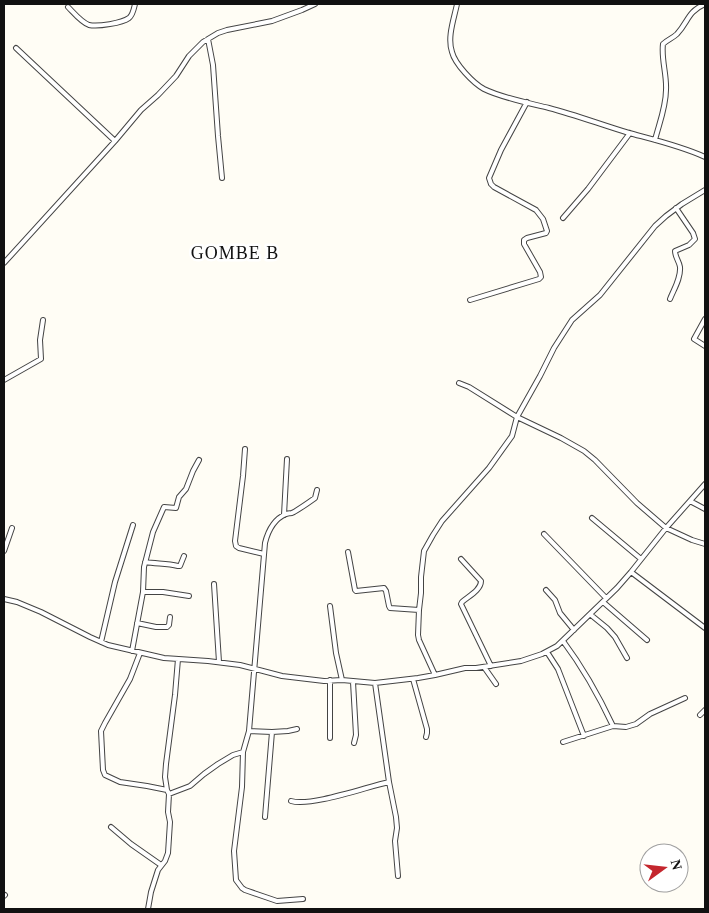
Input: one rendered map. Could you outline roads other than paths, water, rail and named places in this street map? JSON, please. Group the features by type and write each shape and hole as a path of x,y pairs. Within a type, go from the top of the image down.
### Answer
{"street":[{"path":"68,7 83,21 94,25 127,19 131,16 135,4"},
{"path":"4,263 115,142 141,110 176,76 189,56 208,39 227,30 272,21 315,4"},
{"path":"456,4 450,43 451,51 454,58 472,81 481,87 493,93 655,140 705,157"},
{"path":"655,140 666,98 663,44 677,34 692,12 705,4"},
{"path":"208,39 213,65 222,178"},
{"path":"16,48 115,142"},
{"path":"470,300 541,277 524,244 524,240 546,233 543,219 536,210 494,186 489,181 502,150 527,102"},
{"path":"564,218 594,182 630,133"},
{"path":"435,676 419,640 419,610 424,551 442,521 490,468 512,436 517,416 554,348 572,320 600,295 655,226 676,208 705,190"},
{"path":"670,299 680,271 679,263 674,253 695,239 676,208"},
{"path":"705,319 694,339 705,346"},
{"path":"4,380 41,359 42,320"},
{"path":"460,383 517,416 584,451 637,503 666,528 705,544"},
{"path":"245,449 235,542 239,548 264,554"},
{"path":"284,515 288,459"},
{"path":"132,651 143,592 145,562 153,532 164,506 176,508 179,497 186,489 199,460"},
{"path":"4,599 41,612 108,645 164,658 188,658 240,665 282,676 353,682 375,683 435,676 465,668 522,661 558,646 631,572 666,528 705,484"},
{"path":"303,899 277,901 242,888 236,880 234,851 242,787 243,752 249,731 265,543 269,529 275,522 315,498 317,490"},
{"path":"690,501 705,508"},
{"path":"592,518 641,559"},
{"path":"101,642 115,582 133,525"},
{"path":"4,551 12,528"},
{"path":"544,534 606,598"},
{"path":"348,552 356,591 384,588 390,608 419,610"},
{"path":"145,562 180,566 184,556"},
{"path":"461,559 481,581 480,587 461,604 491,666"},
{"path":"631,572 705,628"},
{"path":"214,584 219,662"},
{"path":"546,590 555,600 560,613 574,630"},
{"path":"143,592 163,592 189,596"},
{"path":"603,602 647,640"},
{"path":"330,606 336,654 342,680"},
{"path":"590,615 608,628 627,658"},
{"path":"137,623 167,627 170,617"},
{"path":"563,641 580,664 598,694 613,726"},
{"path":"140,652 130,679 101,731 104,775 120,782 147,786 168,792 190,786 232,755 243,752"},
{"path":"547,652 558,669 584,736"},
{"path":"148,909 150,892 168,853 170,822 165,776 178,659"},
{"path":"484,666 496,684"},
{"path":"413,679 428,733 426,737"},
{"path":"330,680 330,738"},
{"path":"353,682 356,735 354,743"},
{"path":"375,683 389,782 395,806 398,876"},
{"path":"563,742 613,726 626,727 636,724 650,714 685,698"},
{"path":"700,715 705,710"},
{"path":"249,731 272,732 297,729"},
{"path":"265,817 272,732"},
{"path":"291,801 318,800 389,782"},
{"path":"111,827 161,865"}],"district":[{"name":"GOMBE B","path":"235,253"}]}
